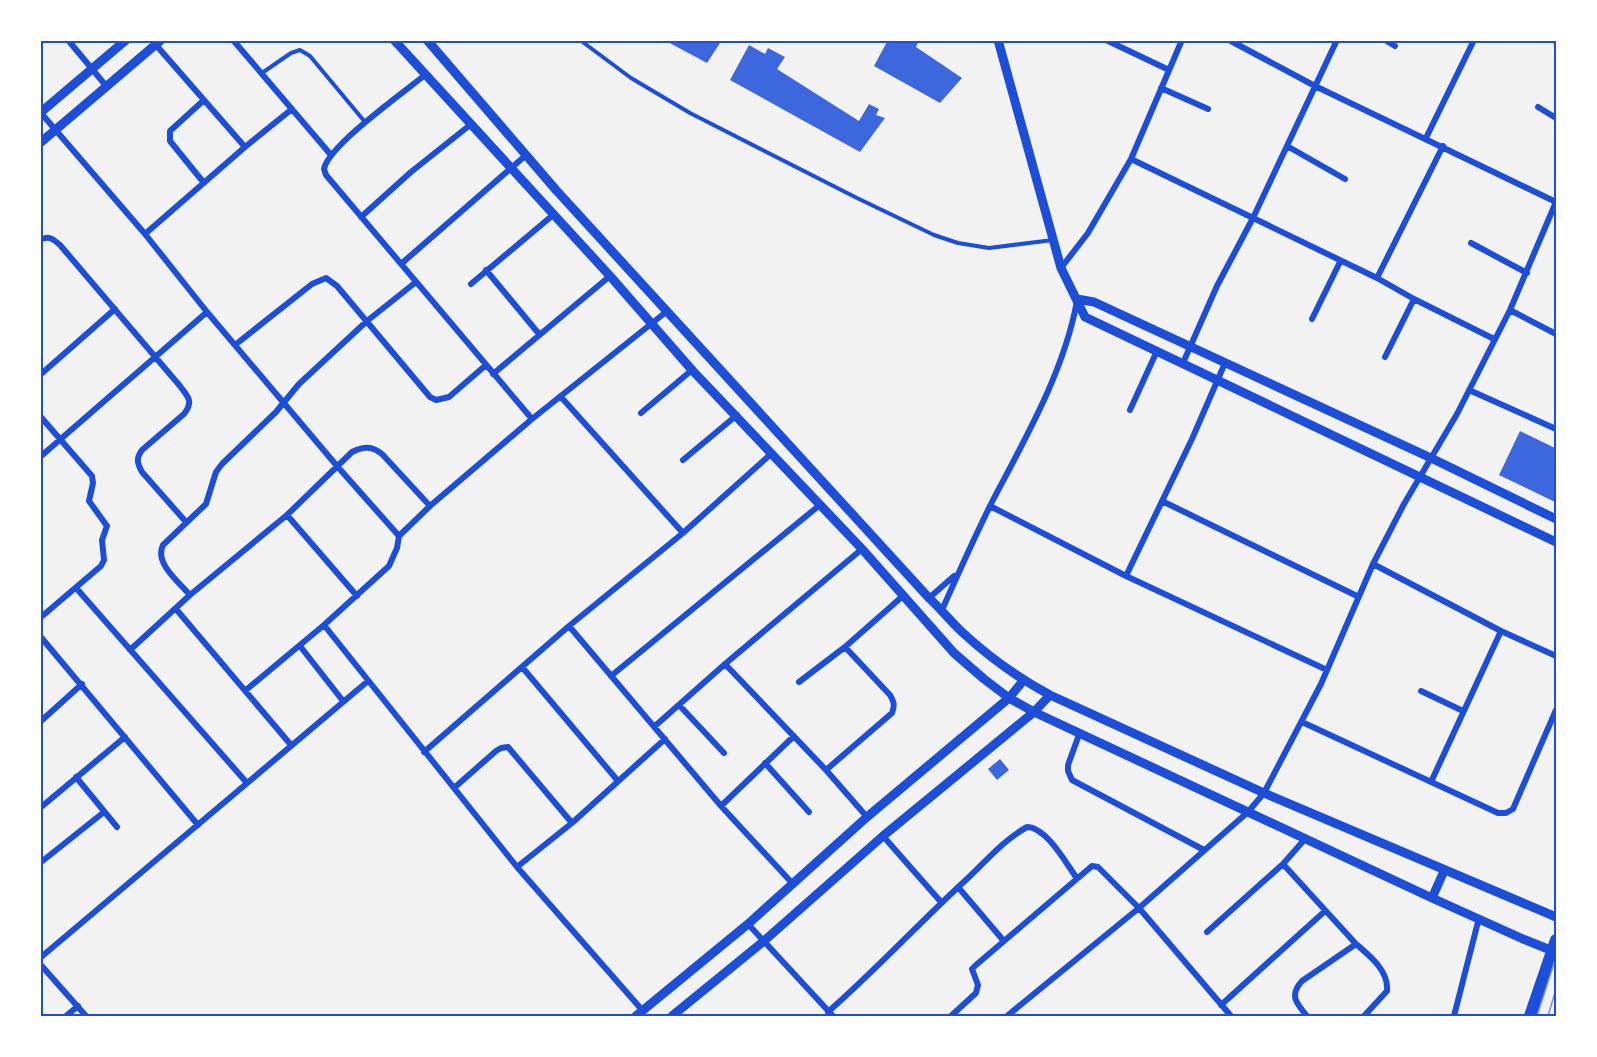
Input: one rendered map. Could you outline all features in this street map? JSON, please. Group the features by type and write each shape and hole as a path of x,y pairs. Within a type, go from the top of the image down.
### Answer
{"main road":[{"path":"1530,1017 1555,945"}],"street":[{"path":"68,40 107,87"},
{"path":"126,40 40,113 145,234 207,312 337,466 399,536"},
{"path":"233,40 331,155"},
{"path":"409,40 398,44 692,370 821,504 954,653 984,679 1009,698 1034,712 1432,898 1523,939 1555,945"},
{"path":"427,40 525,156 929,598 961,631 1023,681 1264,793 1557,917"},
{"path":"998,40 1061,268 1085,317 1557,542"},
{"path":"1106,40 1169,69"},
{"path":"1061,268 1088,233 1131,159 1182,40"},
{"path":"1007,1017 1138,908 1248,812 1264,793 1327,670 1357,596 1373,564 1469,390 1553,219 1556,202 1315,86 1229,40"},
{"path":"1183,363 1217,286 1253,218 1337,40"},
{"path":"1385,40 1395,46"},
{"path":"1426,138 1474,40"},
{"path":"40,143 159,43 245,147"},
{"path":"425,75 365,123 331,155 324,165 326,175 532,419"},
{"path":"1161,88 1208,108"},
{"path":"204,100 169,134 170,141 204,183"},
{"path":"1538,107 1557,118"},
{"path":"145,234 292,109"},
{"path":"361,217 411,172 471,125"},
{"path":"1377,278 1443,146"},
{"path":"1287,147 1345,179"},
{"path":"401,264 525,156"},
{"path":"1131,159 1377,278 1494,339"},
{"path":"471,284 553,215"},
{"path":"40,240 47,237 52,238 60,245 156,357 190,401 190,407 137,457 142,472 186,522"},
{"path":"1472,243 1527,273"},
{"path":"1312,319 1340,262"},
{"path":"486,270 539,334"},
{"path":"493,374 609,276"},
{"path":"235,345 319,279 326,278 337,286 424,391 436,400 449,397 486,365"},
{"path":"190,595 165,565 160,556 162,545 206,504 216,472 222,464 284,403 299,384 367,321 416,282"},
{"path":"1077,299 1094,302 1557,519"},
{"path":"942,610 1051,383 1074,318 1077,299"},
{"path":"1384,357 1414,299"},
{"path":"43,374 115,309"},
{"path":"1510,310 1557,334"},
{"path":"40,457 207,312"},
{"path":"246,690 300,646 389,566 398,548 399,536 430,506 532,419 666,312"},
{"path":"1131,410 1157,351"},
{"path":"1126,576 1225,363"},
{"path":"641,413 692,370"},
{"path":"1469,390 1557,429"},
{"path":"561,397 682,533"},
{"path":"683,460 737,415"},
{"path":"40,416 92,476 93,483 89,501 107,526 102,540 104,560 101,566 40,618"},
{"path":"130,650 190,595 287,515 352,452 360,448 375,448 430,506"},
{"path":"424,753 568,627 682,533 772,453"},
{"path":"1162,501 1357,596"},
{"path":"611,676 821,504"},
{"path":"990,506 1126,576 1327,670"},
{"path":"287,515 357,596"},
{"path":"40,517 40,532"},
{"path":"655,726 862,549"},
{"path":"1373,564 1501,631 1557,656"},
{"path":"929,598 959,571"},
{"path":"76,589 247,783"},
{"path":"799,682 845,647 904,595"},
{"path":"176,609 291,745"},
{"path":"324,625 424,753 640,1014 748,924 867,817 1009,698 1023,681"},
{"path":"568,627 655,726 721,806 794,884"},
{"path":"1431,782 1501,631"},
{"path":"42,641 82,684 198,825"},
{"path":"300,646 343,701"},
{"path":"826,770 892,713 894,702 845,647"},
{"path":"725,664 826,770 867,817"},
{"path":"522,667 618,781"},
{"path":"40,958 368,681"},
{"path":"40,722 82,684"},
{"path":"1421,691 1463,711"},
{"path":"672,1017 764,941 884,836 1034,712 1050,695"},
{"path":"679,705 724,753"},
{"path":"1302,722 1498,813 1509,812 1516,802 1557,710"},
{"path":"1080,732 1068,765 1072,780 1204,850"},
{"path":"721,806 794,736"},
{"path":"40,808 125,737"},
{"path":"517,867 572,823 665,739"},
{"path":"454,788 496,751 504,747 513,750 572,823"},
{"path":"765,763 809,812"},
{"path":"76,777 117,827"},
{"path":"40,863 104,812"},
{"path":"748,924 830,1014 941,902 1010,839 1027,827 1037,828 1046,836 1076,877"},
{"path":"884,836 941,902"},
{"path":"1207,932 1283,864 1305,838"},
{"path":"1283,864 1386,977 1387,991 1364,1017"},
{"path":"951,1017 976,993 978,985 972,969 1076,877 1092,866 1098,867 1138,908 1231,1017"},
{"path":"1432,898 1444,871"},
{"path":"957,887 1003,940"},
{"path":"1221,1005 1325,911"},
{"path":"1454,1017 1479,918"},
{"path":"1307,1017 1296,999 1294,993 1296,988 1302,981 1356,944"},
{"path":"40,964 86,1017"},
{"path":"66,1017 78,1006"}],"lane":[{"path":"580,40 631,78 690,113 934,235 958,243 989,248 1054,240"},
{"path":"261,74 291,53 300,50 310,56 365,123"}],"building":[{"path":"664,40 722,40 707,63"},
{"path":"888,40 919,40 916,47 962,78 940,103 874,66"},
{"path":"749,45 765,54 768,48 785,57 777,69 859,121 869,104 879,109 876,115 885,118 860,152 730,80"},
{"path":"1520,431 1557,449 1557,503 1499,475"},
{"path":"1000,759 1009,770 997,780 988,769"}],"tram line":[{"path":"1537,1016 1556,957"},
{"path":"1548,1016 1556,989"}]}
